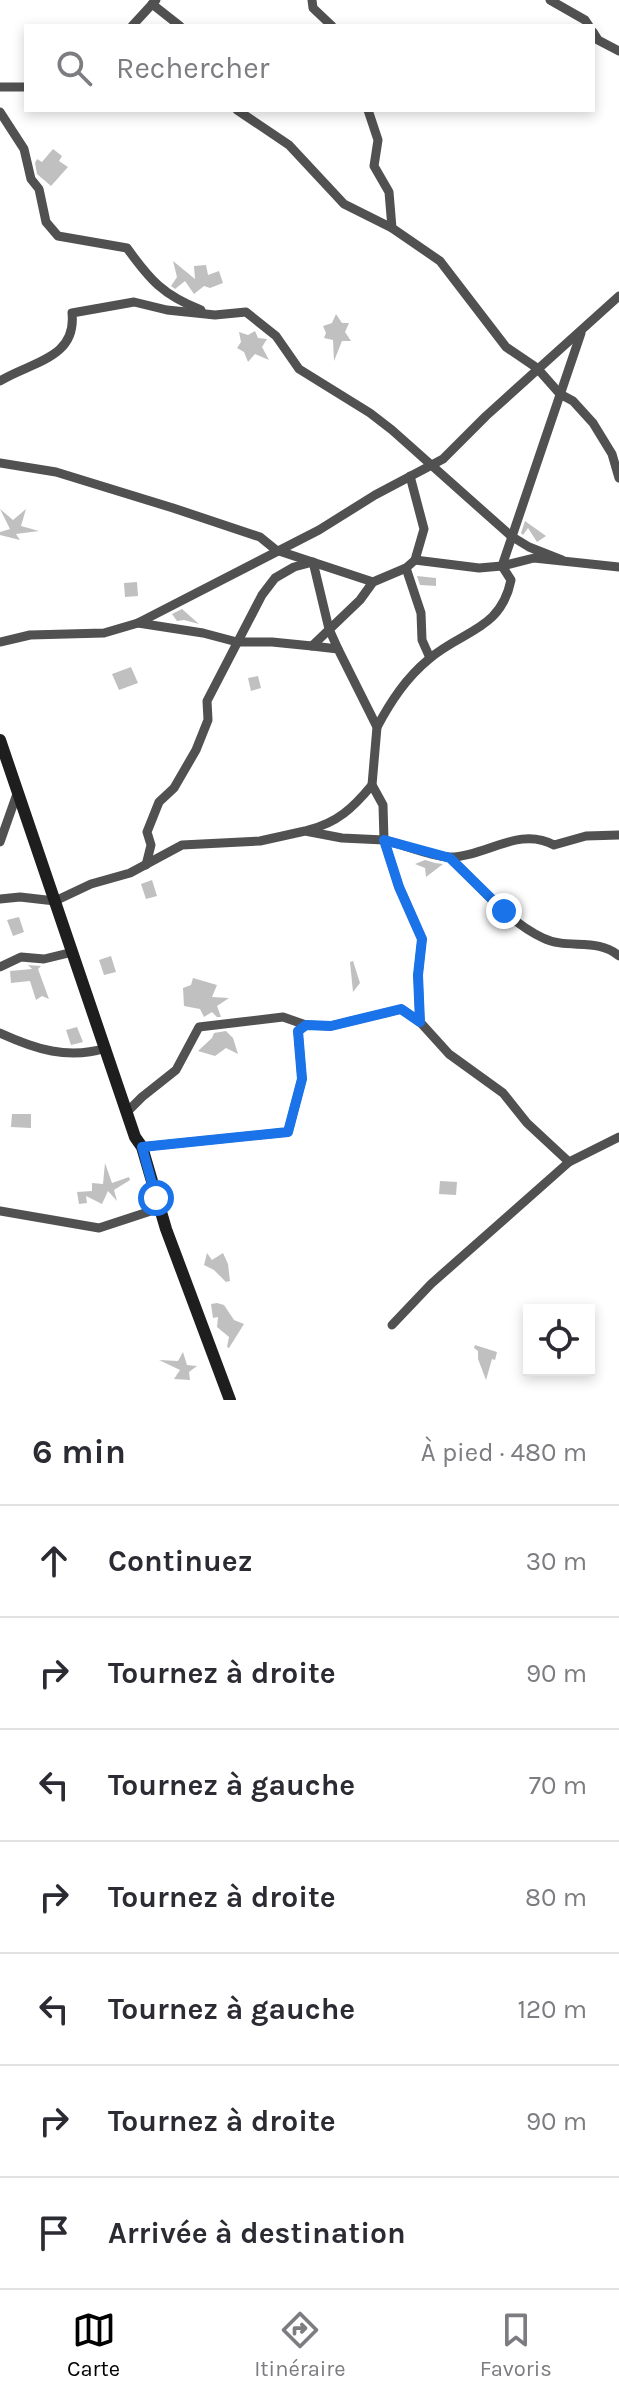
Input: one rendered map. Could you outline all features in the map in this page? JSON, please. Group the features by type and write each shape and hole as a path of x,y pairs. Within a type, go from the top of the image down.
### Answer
{"main road":[{"path":"0,740 135,1137 142,1147 160,1208 230,1400"}],"street":[{"path":"312,0 313,8 330,24"},
{"path":"550,0 588,24"},
{"path":"134,24 154,2 178,24"},
{"path":"595,35 619,51"},
{"path":"0,87 24,87"},
{"path":"0,112 24,149 31,179 39,189 46,222 58,236 127,248 151,282 180,302 215,315"},
{"path":"240,112 289,145 344,204 392,228 440,261 506,347 537,368 560,394 573,401 593,423 612,454 619,478"},
{"path":"369,112 378,140 374,166 389,192 392,228"},
{"path":"0,642 30,635 104,633 138,623 319,530 443,459 537,368 619,296"},
{"path":"0,381 15,371 57,355 74,327 72,313 134,302 167,310 215,315 246,312 276,336 299,369 370,413 511,536 562,560"},
{"path":"420,1022 418,975 422,939 399,887 384,840 383,805 372,785 377,727 394,695 430,658 494,616 507,600 511,580 502,566 582,330"},
{"path":"0,463 56,472 173,508 260,537 276,550 373,582"},
{"path":"312,646 360,600 373,582 406,568 415,560 424,529 410,476"},
{"path":"415,560 479,568 534,558 619,567"},
{"path":"313,562 329,629 377,727"},
{"path":"146,865 151,845 147,832 159,802 174,788 196,750 208,720 207,701 262,595 275,578 294,567 313,562"},
{"path":"406,568 421,613 422,640 430,658"},
{"path":"138,623 203,633 237,642 272,642 338,649"},
{"path":"0,899 20,897 55,901 91,884 130,873 182,845 260,841 328,825 352,809 372,785"},
{"path":"0,842 18,791"},
{"path":"305,831 342,838 384,840 450,858 498,847 512,839 542,839 554,845 586,836 619,835"},
{"path":"450,858 504,911 544,939 609,948 619,956"},
{"path":"0,967 21,957 44,959 73,952"},
{"path":"127,1112 176,1070 199,1027 283,1017 306,1025 331,1026 401,1009 420,1022 449,1054 503,1093 527,1123 569,1162"},
{"path":"142,1147 288,1132 302,1079 298,1031 306,1025"},
{"path":"0,1033 29,1047 58,1054 106,1048"},
{"path":"392,1325 431,1284 569,1162 619,1137"},
{"path":"0,1211 99,1228 160,1208"}],"building":[{"path":"53,149 62,156 59,161 68,167 51,186 37,174 35,163 37,159 42,162"},
{"path":"173,261 195,279 194,266 206,265 208,275 219,271 223,283 210,288 204,286 194,294 185,281 175,289 171,286 177,277"},
{"path":"336,314 342,323 349,323 345,332 351,341 342,341 334,361 333,340 324,338 326,333 323,326 332,323"},
{"path":"255,331 258,338 267,339 262,347 269,360 255,354 248,362 244,352 237,348 241,342 239,332 248,335"},
{"path":"0,509 13,520 26,509 21,526 39,531 16,534 20,540 0,535 0,532 10,529"},
{"path":"525,521 546,536 537,542 528,528 523,535"},
{"path":"417,576 436,578 436,586 420,585"},
{"path":"137,582 138,596 125,597 124,583"},
{"path":"182,609 199,624 177,621 172,614"},
{"path":"131,667 138,683 119,690 112,674"},
{"path":"258,676 261,688 251,691 248,678"},
{"path":"425,860 443,864 426,877 425,868 415,864"},
{"path":"152,880 157,896 146,899 141,884"},
{"path":"19,917 24,932 13,936 7,920"},
{"path":"111,956 116,972 104,975 99,960"},
{"path":"353,961 360,983 353,992 350,962"},
{"path":"28,965 41,966 38,969 49,999 42,996 36,1000 30,981 11,983 10,971 32,969"},
{"path":"193,978 217,985 212,997 229,998 217,1006 221,1017 212,1012 204,1017 200,1009 184,1006 183,988 191,985"},
{"path":"77,1027 83,1042 71,1045 66,1030"},
{"path":"226,1031 233,1038 238,1054 226,1048 215,1056 198,1051 214,1033"},
{"path":"12,1114 31,1114 31,1128 11,1127"},
{"path":"105,1163 112,1183 129,1177 130,1180 114,1190 117,1201 108,1191 102,1204 86,1196 87,1203 79,1204 77,1192 92,1191 92,1183 103,1184"},
{"path":"440,1181 457,1182 456,1195 439,1194"},
{"path":"207,1253 212,1260 223,1253 230,1281 226,1282 204,1265"},
{"path":"211,1304 224,1305 234,1320 244,1324 229,1348 229,1337 217,1327 218,1317 213,1318"},
{"path":"475,1345 497,1352 486,1380 478,1351 474,1348"},
{"path":"183,1352 187,1365 197,1366 189,1372 190,1380 174,1379 180,1370 159,1360 178,1361"}],"route":[{"path":"156,1198 142,1147 288,1132 302,1079 298,1031 306,1025 331,1026 401,1009 420,1022 418,975 422,939 399,887 384,840 450,858 504,911"}]}
